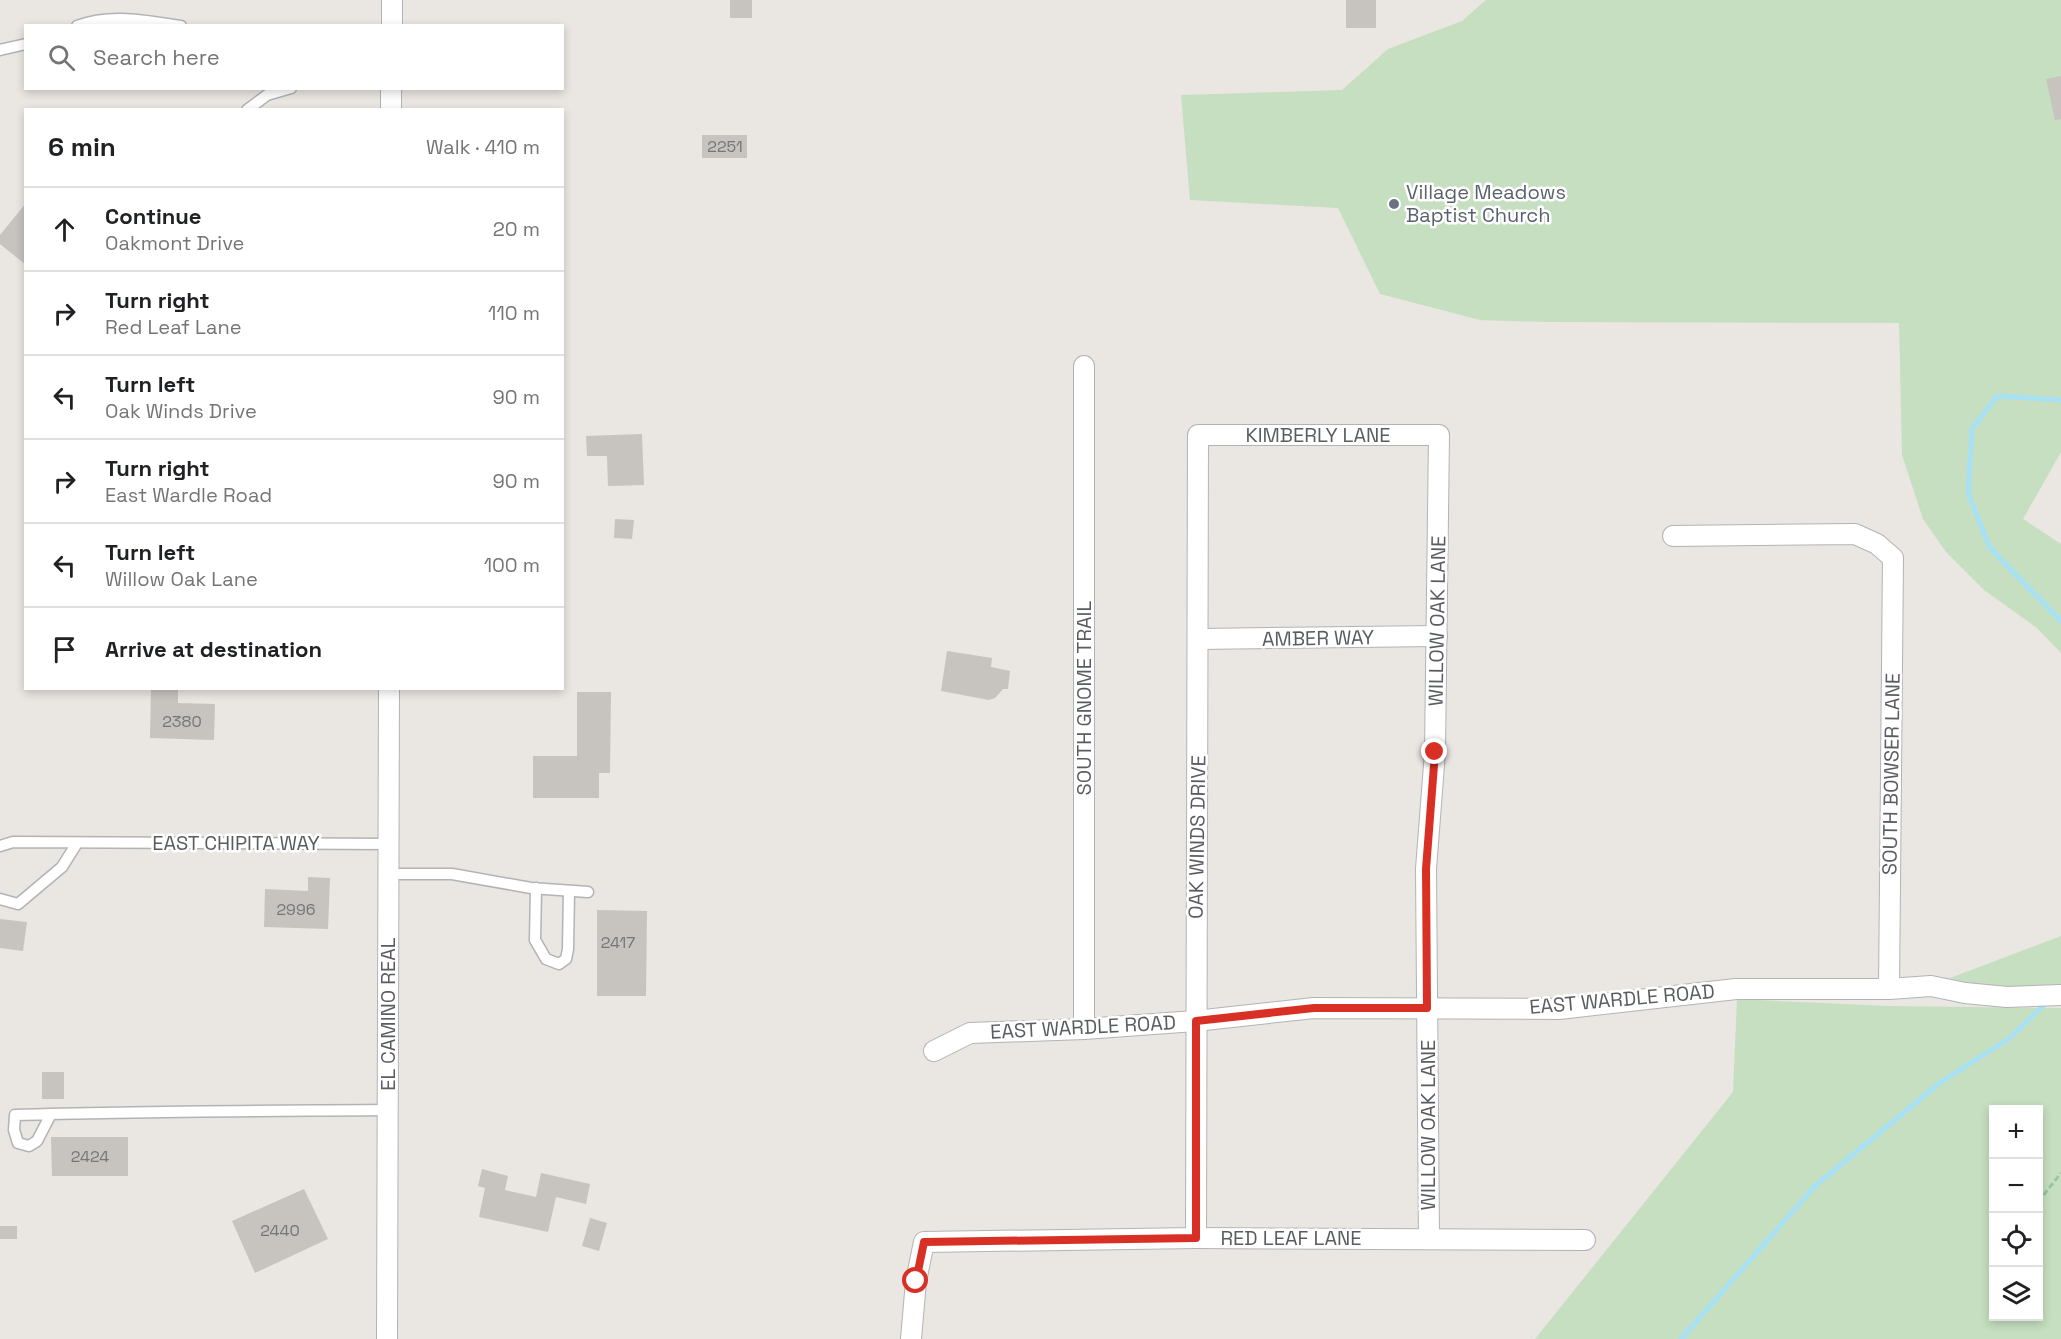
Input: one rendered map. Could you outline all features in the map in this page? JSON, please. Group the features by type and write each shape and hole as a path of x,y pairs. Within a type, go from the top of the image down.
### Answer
{"street":[{"path":"392,0 392,24"},
{"path":"391,90 391,108"},
{"name":"SOUTH GNOME TRAIL","path":"1084,366 1084,1029"},
{"name":"KIMBERLY LANE","path":"1198,435 1439,435"},
{"name":"OAK WINDS DRIVE","path":"1196,1238 1198,435"},
{"name":"WILLOW OAK LANE","path":"1429,1239 1426,869 1435,752 1439,435"},
{"name":"SOUTH BOWSER LANE","path":"1673,536 1854,534 1877,544 1893,558 1889,989"},
{"name":"AMBER WAY","path":"1199,639 1437,636"},
{"name":"EL CAMINO REAL","path":"387,1339 389,690"},
{"name":"EAST WARDLE ROAD","path":"934,1051 970,1033 1084,1029 1196,1021 1314,1008 1559,1009 1736,989 1889,989 1931,986 1965,993 2007,997 2061,995"},
{"name":"RED LEAF LANE","path":"911,1339 916,1281 924,1242 1196,1238 1585,1240"}],"lane":[{"path":"85,24 109,18 128,18 168,24"},
{"path":"0,50 24,45"},
{"path":"250,108 267,95 284,90"},
{"name":"EAST CHIPITA WAY","path":"0,846 14,842 388,844"},
{"path":"0,899 18,904 62,867 81,843"},
{"path":"388,874 452,874 536,888 588,892"},
{"path":"536,888 535,940 546,959 559,964 566,959 568,949 569,891"},
{"path":"51,1114 387,1110"}],"path":[{"path":"2043,1196 2061,1173"}],"green space":[{"path":"1486,0 2061,0 2061,452 2023,519 2061,544 2061,653 2037,628 1984,590 1946,552 1923,519 1902,455 1899,323 1480,320 1380,294 1338,208 1190,200 1181,95 1342,90 1388,49 1462,21"},
{"path":"2061,936 2061,987 1974,988 1950,978"},
{"path":"1737,999 1888,1006 2061,1008 2061,1339 1535,1339 1733,1092"}],"building":[{"path":"730,0 752,0 752,18 730,18"},
{"path":"1346,0 1376,0 1376,28 1346,28"},
{"path":"2061,76 2061,119 2055,120 2046,79"},
{"path":"702,135 747,135 747,158 702,158"},
{"path":"24,205 24,263 0,244 0,235"},
{"path":"642,434 644,485 608,486 607,456 587,456 586,436"},
{"path":"615,519 634,520 632,539 614,538"},
{"path":"947,651 992,658 991,667 1010,671 1008,689 1003,689 995,698 989,700 941,691"},
{"path":"151,690 178,690 178,703 215,704 214,740 150,738"},
{"path":"577,692 611,692 610,773 599,773 599,798 533,798 533,756 577,756"},
{"path":"308,877 330,878 328,929 264,927 265,889 308,891"},
{"path":"597,910 647,911 646,996 597,996"},
{"path":"0,919 27,922 23,951 0,948"},
{"path":"42,1072 64,1072 64,1099 42,1099"},
{"path":"51,1137 128,1137 128,1176 52,1176"},
{"path":"482,1169 508,1176 505,1190 536,1197 541,1173 590,1184 586,1204 556,1197 548,1232 479,1217 485,1188 478,1186"},
{"path":"304,1189 328,1239 255,1273 232,1221"},
{"path":"590,1218 607,1223 599,1251 582,1246"},
{"path":"0,1226 17,1226 17,1239 0,1239"}],"waterway":[{"path":"2061,400 1997,396 1972,429 1968,493 1990,548 2061,621"},
{"path":"1681,1339 1815,1186 1941,1082 2010,1038 2048,1001"}],"place":[{"name":"Village Meadows Baptist Church","path":"1394,204"}],"route":[{"path":"916,1281 924,1242 1196,1238 1196,1021 1314,1008 1427,1008 1426,869 1435,752"}]}
